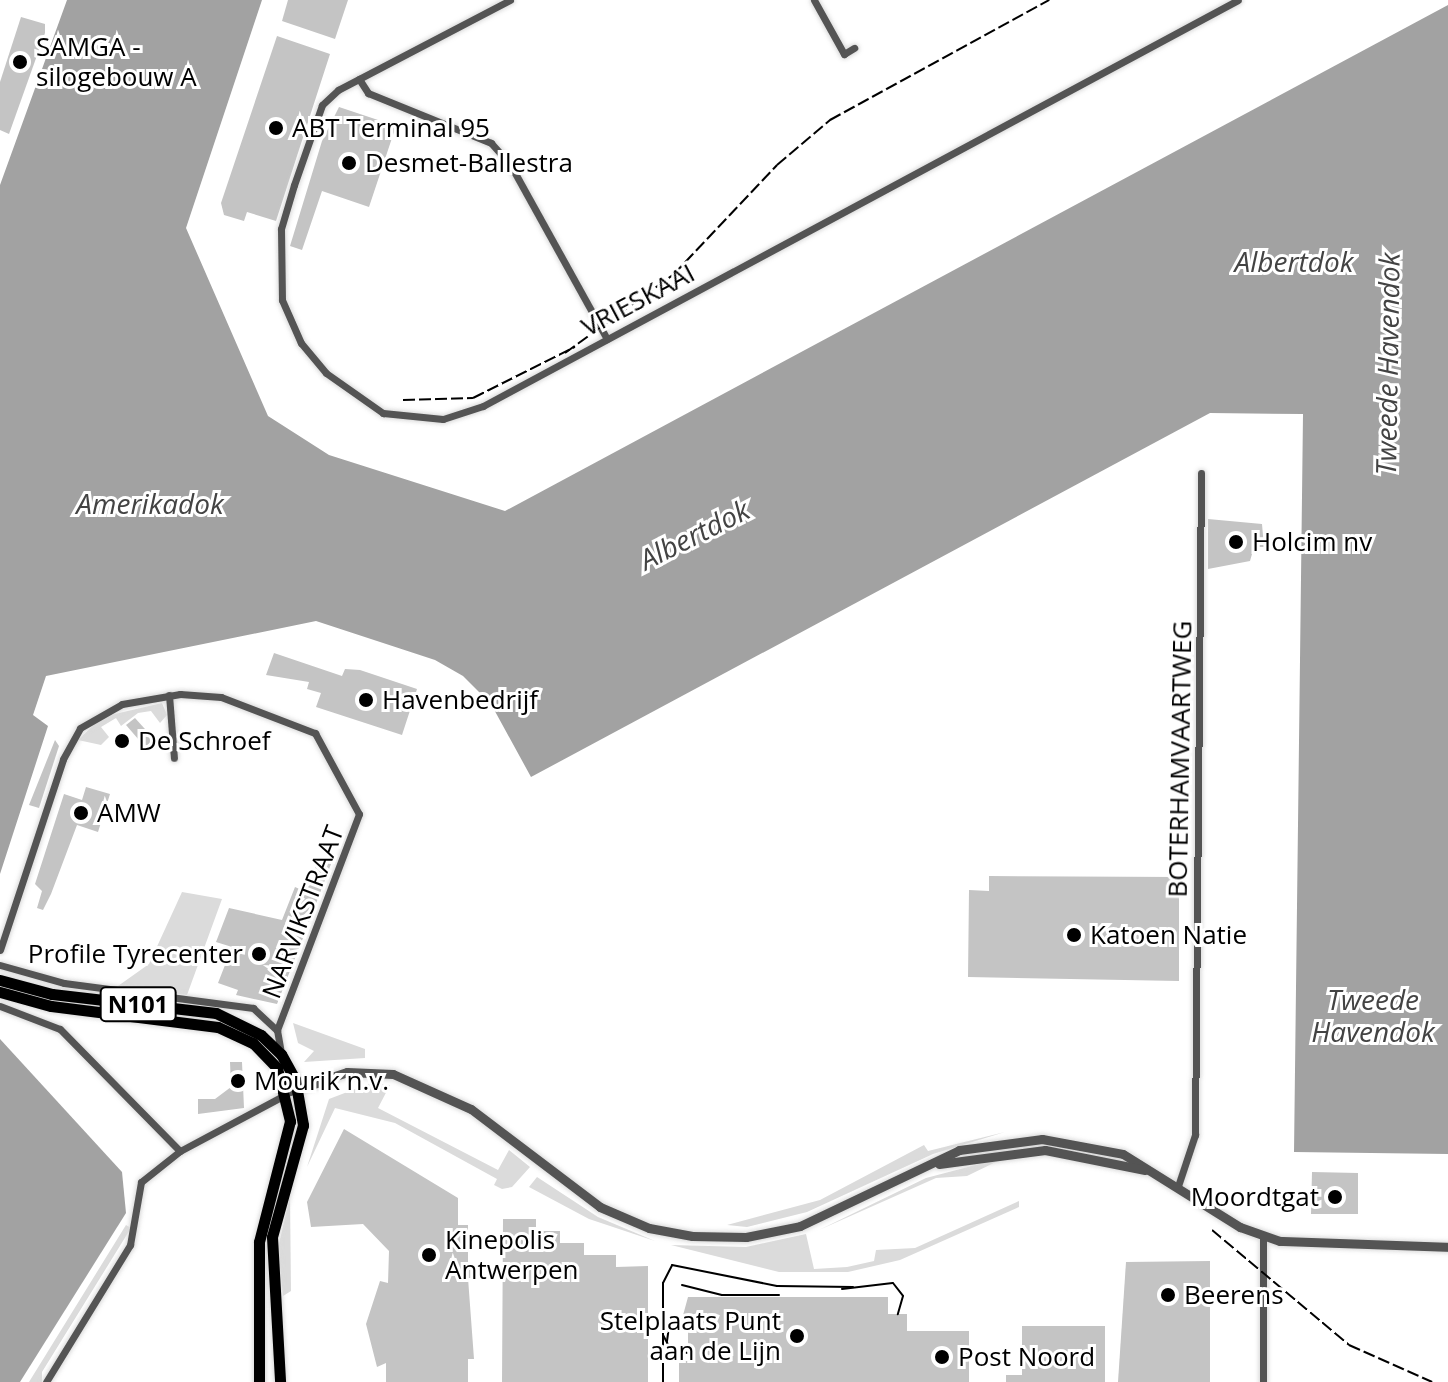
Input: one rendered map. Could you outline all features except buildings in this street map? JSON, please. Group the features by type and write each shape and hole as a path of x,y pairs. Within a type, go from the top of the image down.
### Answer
{"main road":[{"name":"N101","path":"0,980 52,994 216,1013 281,1054 292,1090 300,1148 271,1248 280,1382"},
{"name":"N101","path":"0,992 51,1006 204,1023 260,1041 292,1090 288,1142 259,1242 259,1382"}],"street":[{"path":"510,0 359,79 368,93 491,143 510,164 607,339"},
{"path":"814,0 844,54 854,48"},
{"name":"VRIESKAAI","path":"359,79 338,90 322,105 308,141 278,256 291,323 344,392 404,419 453,417 607,339 1238,0"},
{"name":"BOTERHAMVAARTWEG","path":"1178,1186 1195,1135 1201,473"},
{"path":"0,950 76,734 102,710 169,695 174,758"},
{"name":"NARVIKSTRAAT","path":"169,695 221,697 305,726 322,742 356,807 355,838 277,1030"},
{"path":"0,965 95,986 253,1008 277,1030 281,1054"},
{"path":"0,1006 60,1029 180,1151"},
{"path":"46,1382 137,1226 141,1182 180,1151 292,1090 347,1072 393,1074 471,1109 586,1198 633,1222 674,1234 727,1238 787,1230 977,1145 1042,1139 1111,1150 1263,1236 1310,1245 1448,1247"},
{"path":"1263,1236 1263,1382"}],"shaded area":[{"path":"162,703 167,715 160,723 151,711 138,713 121,726 116,718 101,727 109,737 101,745 78,740 102,717"},
{"path":"182,892 222,899 187,995 118,986 149,964"},
{"path":"293,1023 365,1049 365,1058 304,1062 314,1051 298,1043"},
{"path":"371,1083 390,1085 378,1108 498,1170 509,1150 530,1167 512,1187 502,1189 494,1185 497,1179 395,1123 335,1108 307,1167 329,1099"},
{"path":"1005,1132 933,1154 807,1212 747,1227 727,1225 820,1200 924,1145 928,1151"},
{"path":"1006,1157 967,1176 936,1178 819,1230 926,1178"},
{"path":"537,1177 598,1217 655,1241 589,1219 529,1187"},
{"path":"290,1196 291,1291 283,1296 278,1248"},
{"path":"1019,1201 1019,1207 900,1260 848,1272 779,1272 671,1245 746,1247 806,1234 814,1269 847,1267 874,1261 876,1250 915,1248"},
{"path":"126,1225 131,1228 42,1372 42,1382 29,1382"}],"water":[{"path":"67,0 262,0 186,228 268,416 329,455 505,511 1448,5 1448,1154 1294,1152 1303,414 1210,413 531,777 491,704 463,676 435,660 316,621 46,676 33,715 48,726 0,874 0,185"},
{"path":"0,1039 122,1172 126,1213 20,1382 0,1382"}],"tram line":[{"path":"663,1382 663,1283 672,1265 777,1286 853,1287"},
{"path":"842,1289 893,1283 903,1296 898,1314"},
{"path":"682,1285 722,1295 779,1295"},
{"path":"667,1341 669,1326 682,1317"},
{"path":"663,1335 671,1350 688,1353"}],"railway":[{"path":"565,353 674,274 777,165 830,120 1049,0"},
{"path":"403,400 473,398 575,347"},
{"path":"1212,1230 1349,1345 1432,1382"}],"place":[{"name":"SAMGA - silogebouw A","path":"20,62"},
{"name":"ABT Terminal 95","path":"276,128"},
{"name":"Desmet-Ballestra","path":"349,163"},
{"name":"Holcim nv","path":"1236,542"},
{"name":"Havenbedrijf","path":"366,700"},
{"name":"De Schroef","path":"122,741"},
{"name":"AMW","path":"81,813"},
{"name":"Katoen Natie","path":"1074,935"},
{"name":"Profile Tyrecenter","path":"259,954"},
{"name":"Mourik n.v.","path":"238,1081"},
{"name":"Moordtgat","path":"1335,1197"},
{"name":"Kinepolis Antwerpen","path":"429,1255"},
{"name":"Beerens","path":"1168,1295"},
{"name":"Stelplaats Punt aan de Lijn","path":"797,1336"},
{"name":"Post Noord","path":"942,1357"}],"water label":[{"name":"Albertdok","path":"1294,261"},
{"name":"Tweede Havendok","path":"1387,364"},
{"name":"Amerikadok","path":"150,503"},
{"name":"Albertdok","path":"694,534"},
{"name":"Tweede Havendok","path":"1373,1015"}]}
